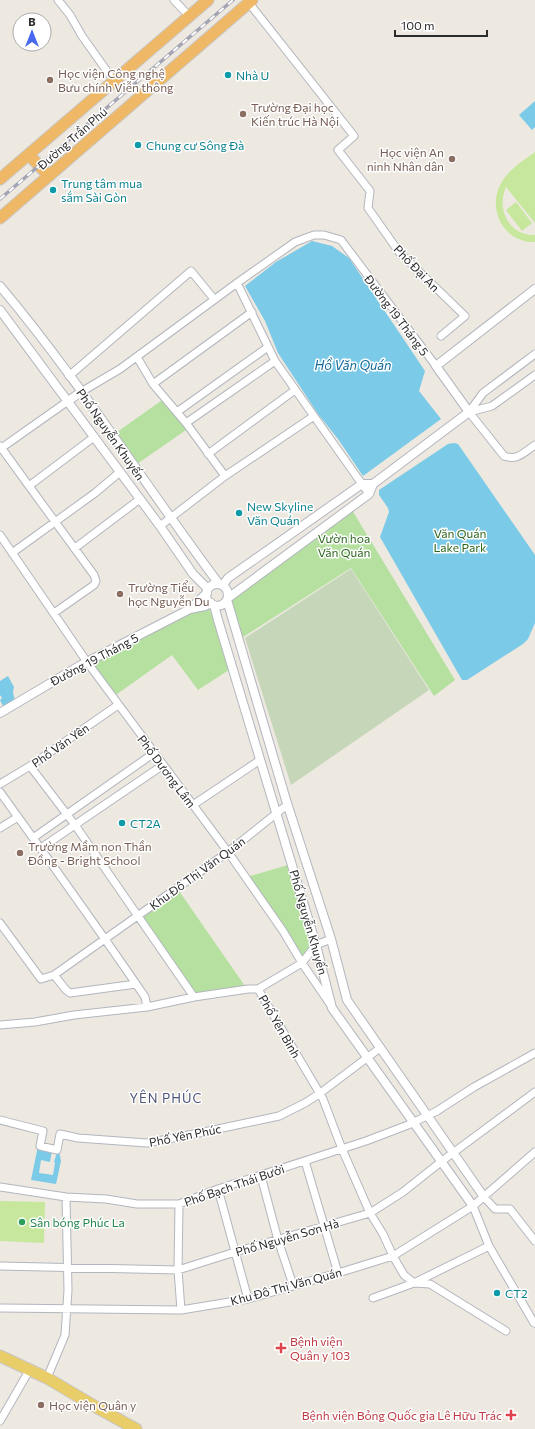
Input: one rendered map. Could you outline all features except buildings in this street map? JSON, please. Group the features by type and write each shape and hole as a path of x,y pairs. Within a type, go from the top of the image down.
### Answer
{"highway":[{"name":"Đường Trần Phú","path":"0,180 208,0"},
{"name":"Đường Trần Phú","path":"0,218 250,1"},
{"path":"29,154 49,176"}],"main road":[{"path":"0,1356 47,1378 136,1429"}],"street":[{"path":"58,0 70,15 82,36 114,81"},
{"path":"174,0 189,16"},
{"name":"Phố Đại An","path":"250,1 354,136 338,150 370,191 368,208 399,252 465,316 441,336"},
{"name":"Đường 19 Tháng 5","path":"237,283 295,242 305,237 324,235 341,240 469,412"},
{"path":"69,376 191,271 214,299"},
{"path":"54,613 94,585 96,581 94,575 75,548 1,448 81,392 120,370 237,283 275,361 370,494"},
{"name":"Phố Nguyễn Khuyến","path":"0,286 81,392 170,518 221,584"},
{"name":"Đường 19 Tháng 5","path":"436,366 535,289"},
{"name":"Phố Nguyễn Khuyến","path":"0,310 207,591"},
{"path":"153,384 252,312"},
{"path":"177,412 268,347"},
{"path":"373,484 370,494 220,605 213,604 207,599 207,591 212,585 221,584 362,484 373,484 469,412 483,393 535,355"},
{"path":"137,357 153,384 186,423 225,476"},
{"path":"186,423 275,361"},
{"path":"469,412 492,406 535,375"},
{"path":"221,381 229,393"},
{"path":"208,454 295,390"},
{"path":"469,412 504,456 511,459 519,456 535,444"},
{"path":"160,526 225,476 314,416"},
{"path":"29,486 94,437"},
{"path":"12,553 56,522 120,472"},
{"path":"75,548 140,499"},
{"name":"Phố Dương Lâm","path":"0,535 87,662 228,852 332,1008"},
{"path":"221,584 228,591 227,599"},
{"name":"Đường 19 Tháng 5","path":"190,609 207,591"},
{"name":"Phố Nguyễn Khuyến","path":"227,599 287,805 331,939 347,1000 484,1197"},
{"name":"Đường 19 Tháng 5","path":"0,713 87,662 190,609 213,604"},
{"name":"Phố Nguyễn Khuyến","path":"213,604 316,945 332,1008 473,1206"},
{"name":"Phố Văn Yên","path":"0,784 30,766 118,705"},
{"path":"34,838 154,753"},
{"path":"193,805 260,760"},
{"path":"41,848 163,765"},
{"path":"30,766 68,815 194,997"},
{"path":"0,792 34,838 80,906 105,938 145,997 148,1007"},
{"name":"Khu Đô Thị Văn Quán","path":"54,975 228,852 287,805"},
{"path":"0,828 18,816"},
{"path":"0,923 41,979 54,975 70,993 136,984"},
{"path":"258,989 302,963 316,945 331,939"},
{"name":"Phố Yên Bình","path":"0,1025 35,1022 74,1015 148,1007 194,997 248,989 258,989 323,1099 342,1149 370,1213 383,1234 404,1275 414,1283"},
{"name":"Phố Yên Phúc","path":"0,1120 43,1131 40,1146 57,1150 60,1134 78,1138 147,1143 199,1134 279,1116 319,1094 380,1048"},
{"name":"Phố Bạch Thái Bưởi","path":"0,1187 66,1197 106,1199 137,1204 179,1204 366,1141 413,1122 437,1111 535,1053"},
{"name":"Phố Nguyễn Sơn Hà","path":"0,1266 178,1270 370,1213 403,1192 453,1152 535,1092"},
{"name":"Khu Đô Thị Văn Quán","path":"0,1308 181,1310 248,1299 338,1273 393,1256 473,1206 535,1152"},
{"path":"305,1161 338,1273"},
{"path":"261,1176 278,1240 293,1285"},
{"path":"218,1190 248,1299"},
{"path":"47,1378 65,1335 68,1290 66,1197"},
{"path":"484,1197 495,1209 510,1210 535,1240"},
{"path":"179,1204 178,1270 181,1310"},
{"path":"473,1206 489,1246 534,1324"},
{"path":"373,1298 414,1283 489,1246"},
{"path":"414,1283 430,1284 506,1331"},
{"path":"0,1421 30,1369"}],"green space":[{"path":"535,152 535,223 506,187 503,195 503,204 507,220 512,226 518,231 535,235 535,242 524,241 514,237 506,230 500,222 496,201 498,190 509,172"},
{"path":"516,202 532,223 522,231 506,210"},
{"path":"165,398 189,428 134,466 113,435"},
{"name":"Vườn hoa Văn Quán","path":"352,510 455,680 434,696 351,568 240,639 229,600"},
{"path":"351,569 429,690 291,785 245,638"},
{"path":"208,605 232,668 198,690 172,655 113,697 88,662 190,609"},
{"path":"291,864 315,945 302,961 247,877"},
{"path":"177,888 247,989 194,996 138,915"},
{"name":"Sân bóng Phúc La","path":"0,1201 45,1202 44,1243 0,1241"}],"water":[{"path":"535,101 535,127 532,130 519,115"},
{"name":"Hồ Văn Quán","path":"312,241 332,246 349,258 425,371 419,391 441,419 363,476 338,439 318,414 278,353 265,321 245,286 276,262"},
{"path":"448,444 458,444 535,555 535,623 528,639 523,644 467,680 462,680 380,537 389,512 379,495 379,490"},
{"path":"8,676 14,687 13,692 15,702 4,708 0,700 2,698 0,695 0,681"},
{"path":"38,1146 52,1151 50,1162 41,1160 39,1173 53,1175 54,1162 57,1152 59,1151 61,1161 56,1184 31,1180"}],"railway":[{"path":"0,199 233,0"}],"place":[{"name":"Nhà U","path":"228,75"},
{"name":"Học viện Công nghệ Bưu chính Viễn thông","path":"50,80"},
{"name":"Trường Đại học Kiến trúc Hà Nội","path":"243,114"},
{"name":"Chung cư Sông Đà","path":"138,145"},
{"name":"Học viện An ninh Nhân dân","path":"452,159"},
{"name":"Trung tâm mua sắm Sài Gòn","path":"53,190"},
{"name":"New Skyline Văn Quán","path":"239,513"},
{"name":"Trường Tiểu học Nguyễn Du","path":"120,594"},
{"name":"CT2A","path":"122,823"},
{"name":"Trường Mầm non Thần Đồng - Bright School","path":"20,853"},
{"name":"Sân bóng Phúc La","path":"22,1222"},
{"name":"CT2","path":"497,1293"},
{"name":"Bệnh viện Quân y 103","path":"281,1348"},
{"name":"Học viện Quân y","path":"41,1405"},
{"name":"Bệnh viện Bỏng Quốc gia Lê Hữu Trác","path":"511,1415"}],"district":[{"name":"YÊN PHÚC","path":"166,1098"}],"park label":[{"name":"Văn Quán Lake Park","path":"460,540"}]}
